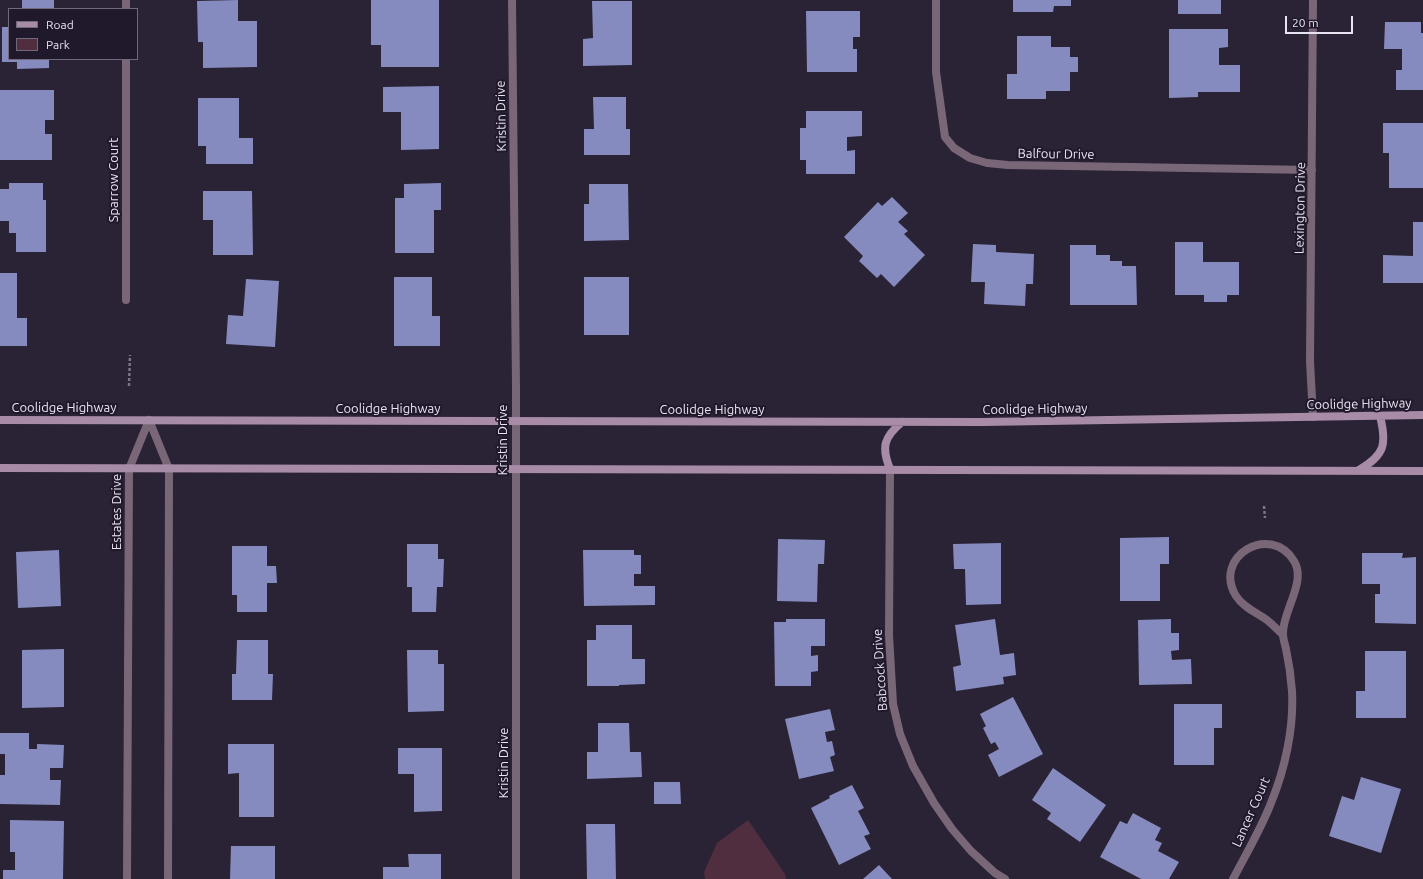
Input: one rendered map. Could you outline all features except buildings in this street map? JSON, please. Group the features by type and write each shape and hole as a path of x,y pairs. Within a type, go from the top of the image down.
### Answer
{"main road":[{"name":"Coolidge Highway","path":"0,420 902,422 1423,415"},
{"path":"1358,470 1377,458 1382,449 1384,439 1380,416"},
{"path":"890,469 884,450 886,440 892,431 902,422"},
{"path":"0,468 1423,471"}],"street":[{"name":"Kristin Drive","path":"512,0 516,387 516,879"},
{"name":"Balfour Drive","path":"936,0 936,72 945,137 954,148 970,158 987,163 1008,165 1312,170"},
{"name":"Lexington Drive","path":"1313,0 1310,361 1313,417"},
{"name":"Sparrow Court","path":"126,60 126,300"},
{"name":"Estates Drive","path":"127,879 129,469 149,420"},
{"path":"149,420 169,469 168,879"},
{"name":"Babcock Drive","path":"890,469 889,643 893,704 900,734 913,766 934,803 952,829 971,851 995,873 1005,879"},
{"name":"Lancer Court","path":"1233,879 1271,804 1279,782 1289,735 1292,692 1289,664 1283,635 1284,622 1296,585 1298,573 1296,564 1290,555 1284,550 1273,545 1255,545 1246,550 1237,558 1231,571 1232,584 1236,597 1283,635"}],"path":[{"path":"129,386 130,355"},
{"path":"1264,506 1264,518"}],"green space":[{"path":"748,820 785,874 786,879 705,879 704,872 717,843"}]}
